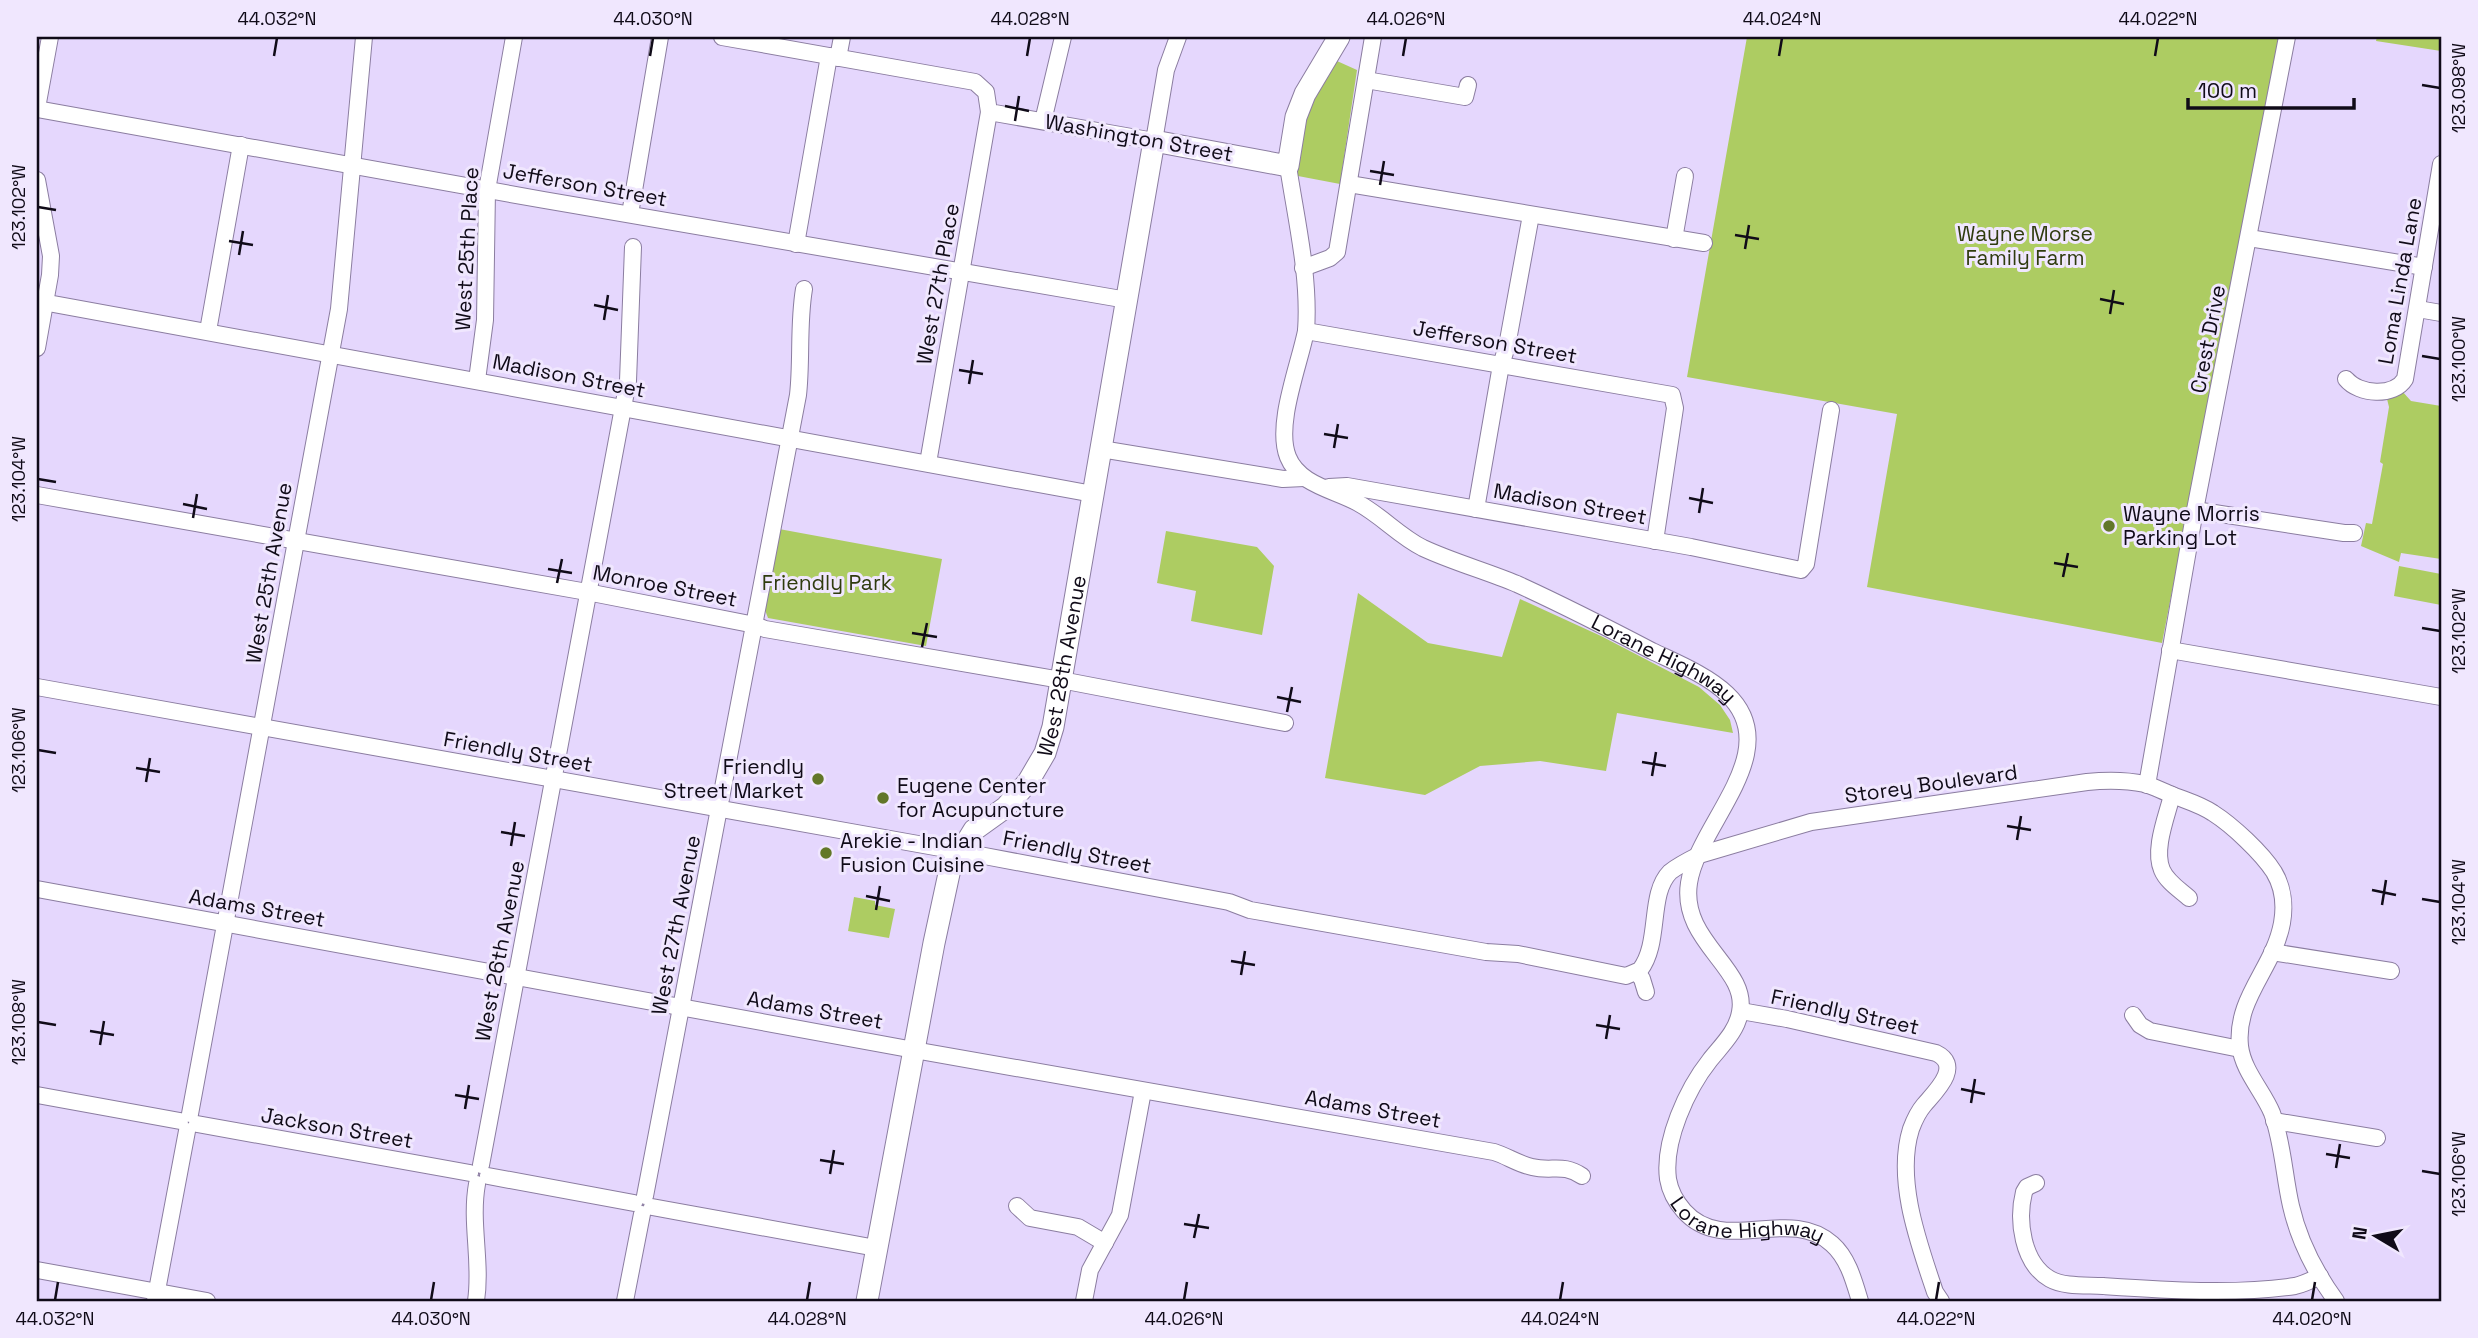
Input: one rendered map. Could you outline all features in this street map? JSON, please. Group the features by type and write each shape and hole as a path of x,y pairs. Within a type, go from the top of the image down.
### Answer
{"main road":[{"path":"1246,158 1273,145 1285,135 1309,86 1339,37"},
{"path":"1288,166 1296,117"},
{"name":"Washington Street","path":"1154,141 1288,166"},
{"name":"West 28th Avenue","path":"867,1301 950,869 974,830 1014,799 1036,771 1050,738 1154,141"},
{"path":"1145,194 1166,158 1186,146"}],"street":[{"path":"37,108 50,37"},
{"name":"West 25th Avenue","path":"156,1297 339,309 364,37"},
{"name":"West 25th Place","path":"477,380 485,320 487,190 513,37"},
{"path":"630,214 660,37"},
{"path":"722,37 975,82 986,92 989,112"},
{"path":"796,244 834,57 842,37"},
{"path":"1043,121 1063,37"},
{"name":"West 28th Avenue","path":"1154,141 1166,70 1178,37"},
{"path":"1303,268 1330,258 1338,252 1373,37"},
{"name":"Crest Drive","path":"2147,785 2195,510 2287,37"},
{"path":"1366,80 1465,97 1468,85"},
{"name":"Jefferson Street","path":"37,108 487,190 1127,300"},
{"name":"Washington Street","path":"989,112 1154,141"},
{"name":"West 27th Place","path":"928,463 989,112"},
{"path":"208,331 241,145"},
{"name":"Loma Linda Lane","path":"2346,379 2356,388 2383,392 2400,386 2407,373 2441,164"},
{"path":"1288,166 1307,303 1306,331 1287,407 1283,436 1290,462 1304,478"},
{"path":"1674,239 1685,176"},
{"path":"37,180 51,256 50,275 41,302 37,348"},
{"path":"1349,184 1704,243"},
{"path":"1476,509 1531,215"},
{"path":"2249,237 2424,267"},
{"name":"West 26th Avenue","path":"476,1301 480,1279 474,1214 479,1175 622,407 630,358 633,247"},
{"name":"West 27th Avenue","path":"625,1301 800,378 799,325 804,289"},
{"name":"Madison Street","path":"41,302 1093,494"},
{"path":"2418,309 2441,313"},
{"name":"Jefferson Street","path":"1306,331 1670,394 1675,399 1655,541"},
{"name":"Madison Street","path":"1323,488 1347,486 1803,570 1831,410"},
{"path":"1101,449 1283,479 1304,478"},
{"name":"Lorane Highway","path":"1304,478 1364,506 1411,542 1577,612 1686,668 1723,690 1737,704 1745,718 1748,733 1746,753 1740,774 1699,855 1689,881 1688,898 1691,916 1698,932 1731,974 1739,994 1741,1011 1728,1038 1699,1076 1674,1128 1667,1161 1671,1191 1690,1217 1718,1231 1791,1228 1825,1238 1843,1258 1852,1275 1860,1301"},
{"name":"Monroe Street","path":"37,495 587,592 779,632 1061,680 1285,723"},
{"path":"2195,510 2354,533"},
{"path":"2170,650 2441,697"},
{"name":"Friendly Street","path":"37,687 959,852 1228,902 1250,910 1486,952 1518,954 1614,975 1626,976 1637,972"},
{"name":"Storey Boulevard","path":"1699,855 1811,822 2094,782 2116,781 2147,785 2212,812 2258,853 2273,871 2283,898 2281,926 2272,952 2246,999 2241,1021 2241,1049 2274,1121 2295,1223 2309,1257 2336,1301"},
{"path":"2172,795 2161,845 2160,863 2167,877 2189,898"},
{"path":"1646,992 1637,972 1645,964 1650,951 1664,880 1682,864 1699,855"},
{"name":"Adams Street","path":"37,889 1143,1091 1494,1152 1529,1167 1562,1167 1582,1176"},
{"path":"2272,952 2391,971"},
{"name":"Friendly Street","path":"1741,1011 1941,1055 1947,1065 1944,1083 1918,1114 1907,1154 1912,1220 1935,1292 1941,1301"},
{"path":"2133,1015 2140,1025 2150,1031 2241,1049"},
{"path":"1084,1301 1089,1272 1120,1216 1143,1091"},
{"name":"Jackson Street","path":"37,1096 876,1248"},
{"path":"2274,1121 2377,1138"},
{"path":"2036,1183 2027,1187 2024,1192 2022,1229 2036,1266 2053,1280 2067,1284 2221,1296 2293,1286 2320,1276"},
{"path":"1017,1206 1030,1218 1074,1226 1105,1243"},
{"path":"37,1270 156,1297 207,1301"}],"green space":[{"name":"Wayne Morse Family Farm","path":"1747,37 2279,37 2162,643 1867,587 1897,414 1687,377"},
{"path":"2377,37 2441,37 2441,51 2376,41"},
{"path":"1337,61 1357,70 1340,184 1298,176 1298,139 1306,113"},
{"path":"2402,391 2411,401 2441,406 2441,559 2401,553 2399,562 2361,546 2366,523 2372,524 2383,464 2380,462 2389,407 2387,399"},
{"name":"Friendly Park","path":"779,529 942,559 926,646 768,618 765,610"},
{"path":"1166,531 1257,547 1274,566 1262,635 1191,621 1196,591 1157,583"},
{"path":"2399,566 2441,574 2441,605 2394,596"},
{"path":"1358,593 1428,643 1502,657 1520,599 1601,636 1699,687 1720,705 1730,720 1733,733 1617,713 1606,771 1540,761 1480,766 1425,795 1325,778"},
{"path":"854,897 895,909 889,938 848,931"}],"place":[{"name":"Wayne Morris Parking Lot","path":"2109,526"},
{"name":"Friendly Street Market","path":"818,779"},
{"name":"Eugene Center for Acupuncture","path":"883,798"},
{"name":"Arekie - Indian Fusion Cuisine","path":"826,853"}]}
